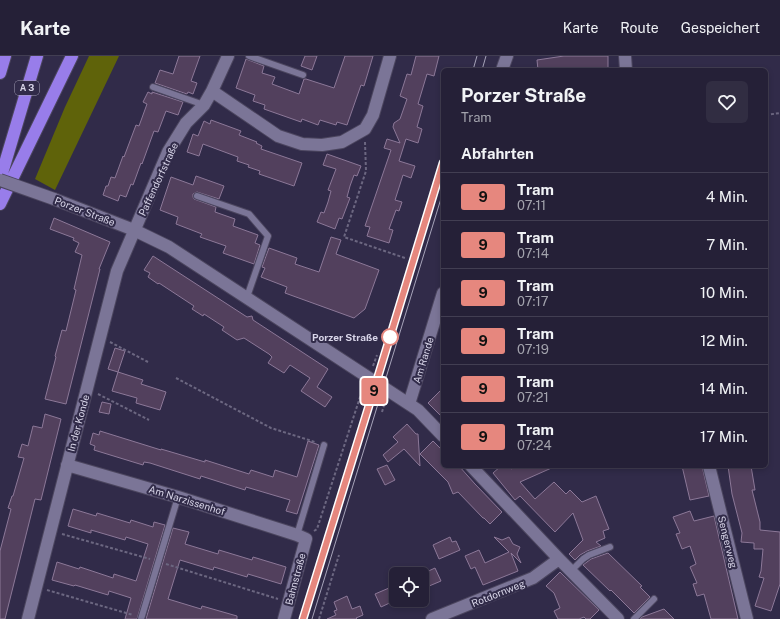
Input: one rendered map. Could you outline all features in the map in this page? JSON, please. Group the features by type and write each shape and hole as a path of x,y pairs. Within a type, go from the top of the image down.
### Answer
{"highway":[{"path":"0,73 5,56"},
{"name":"A 3","path":"0,180 37,56"},
{"path":"0,204 72,56"}],"street":[{"name":"Paffendorfstraße","path":"134,230 168,152 186,123 204,105 228,56"},
{"path":"212,91 278,136 302,144 322,145 342,142 365,129 373,115 390,56"},
{"path":"503,68 507,56"},
{"path":"625,56 626,68"},
{"name":"Porzer Straße","path":"0,180 134,230 169,247 418,410 441,434"},
{"name":"In der Konde","path":"28,619 117,271 134,230"},
{"name":"Am Rande","path":"409,404 441,300"},
{"name":"Am Narzissenhof","path":"67,465 178,497 301,537"},
{"path":"473,468 618,619"},
{"name":"Sengerweg","path":"709,468 747,619"},
{"name":"Bahnstraße","path":"284,619 289,603 301,537"},
{"name":"Rotdornweg","path":"432,619 533,578 559,559"}],"lane":[{"path":"249,56 303,75"},
{"path":"153,87 204,105"},
{"path":"197,196 249,214 268,236 247,297"},
{"path":"301,537 324,444"},
{"path":"141,618 178,497"},
{"path":"571,571 589,555 610,547"},
{"path":"634,619 654,598"}],"path":[{"path":"768,115 780,114"},
{"path":"365,129 366,171 344,237 405,258"},
{"path":"101,337 148,362"},
{"path":"176,378 271,428 324,444"},
{"path":"301,537 317,529 362,391 368,378"},
{"path":"87,388 149,420"},
{"path":"51,530 158,561 289,603"},
{"path":"319,619 339,555"},
{"path":"36,586 141,618"}],"shaded area":[{"path":"89,56 119,56 55,190 35,179 65,107"}],"building":[{"path":"179,56 200,56 191,81 197,83 193,94 188,92 187,94 155,83 160,70 173,74"},
{"path":"305,56 317,56 312,70 301,66"},
{"path":"345,56 373,56 364,86 361,85 347,125 337,122 336,125 320,120 318,125 302,119 301,122 264,109 265,105 253,101 255,95 236,88 246,59 264,66 262,73 275,77 272,84 299,94 304,79 334,88"},
{"path":"416,56 439,56 434,76 427,74 418,104 423,106 417,127 422,129 418,143 406,139 399,161 415,166 411,178 403,175 395,200 402,202 399,211 396,210 389,229 393,230 389,243 367,236 370,227 365,226 391,150 384,148 387,139 400,143 393,127 394,123 400,119 407,99 400,96 407,74 411,75"},
{"path":"564,56 608,56 608,68 538,68 537,60"},
{"path":"148,92 183,102 178,115 166,111 158,132 154,131 133,185 131,184 126,197 120,195 118,201 103,195 111,177 115,178 136,125 139,126 147,104 143,102"},
{"path":"211,120 241,131 239,135 257,142 256,143 262,146 261,149 302,163 294,186 259,174 260,171 237,161 238,157 203,144 199,156 187,152 193,134 198,136 204,121 210,124"},
{"path":"327,154 361,166 357,176 354,175 347,197 350,198 342,219 339,218 335,229 317,222 321,212 324,213 328,202 331,191 328,190 336,169 323,165"},
{"path":"196,176 224,186 219,199 197,192 193,194 194,199 216,207 215,212 235,219 233,226 258,235 255,243 260,245 254,264 223,253 226,246 200,237 202,234 176,224 178,217 160,210 171,177 193,185"},
{"path":"54,218 110,242 99,269 66,404 45,399 62,330 66,331 76,290 74,289 82,255 75,252 79,243 73,240 74,238 50,229"},
{"path":"331,237 341,240 336,254 379,270 365,309 354,318 285,293 287,287 261,277 265,268 262,267 269,248 297,258 295,264 319,272"},
{"path":"153,256 247,317 252,316 253,320 328,369 317,387 332,397 325,407 301,391 310,378 290,365 284,373 268,363 272,357 269,354 244,338 237,340 222,330 224,327 204,314 203,316 192,309 194,306 148,277 150,273 144,270"},
{"path":"115,348 125,351 118,372 108,369"},
{"path":"118,372 143,380 141,384 166,392 160,410 136,403 137,398 112,391"},
{"path":"441,390 441,416 428,403"},
{"path":"102,402 111,404 109,414 99,412"},
{"path":"45,414 61,419 41,500 35,499 5,619 0,619 0,551 11,509 8,508 24,458 18,457 22,444 28,446 33,426 42,428"},
{"path":"407,424 416,434 418,434 420,466 404,449 388,462 383,455 398,442 393,437"},
{"path":"100,431 161,450 205,462 205,460 249,474 251,470 273,477 275,470 297,477 308,441 319,445 297,514 286,511 290,500 246,487 245,490 201,476 200,479 150,463 144,462 143,465 94,450 95,446 90,444 93,433 99,435"},
{"path":"433,441 441,449 441,468 461,468 502,512 490,524 458,492 453,494 448,482 420,454"},
{"path":"387,465 395,480 385,485 377,469"},
{"path":"499,468 552,468 520,482 535,499 554,482 566,494 570,490 582,502 596,496 609,529 603,531 605,538 596,542 601,546 587,551 575,560 569,554 583,540 573,513 555,532 520,496 515,500 493,473"},
{"path":"682,468 702,468 709,496 690,500"},
{"path":"728,468 751,468 755,490 752,490 760,522 760,530 780,532 780,584 771,611 755,606 764,578 759,577 763,549 754,549 754,543 741,542 742,533 732,494"},
{"path":"73,509 96,516 97,513 130,523 131,520 153,527 154,522 165,525 137,619 125,619 131,598 109,591 108,595 52,580 57,562 79,569 80,567 113,578 114,574 136,581 148,544 126,537 125,540 91,530 91,533 68,526"},
{"path":"690,511 694,521 714,516 738,619 711,619 704,594 697,596 693,584 697,583 690,567 696,564 690,546 682,549 676,534 680,533 673,517"},
{"path":"173,528 189,532 185,544 218,554 219,550 252,560 253,557 286,567 281,584 248,574 247,577 214,567 213,570 180,560 168,599 201,609 202,606 237,616 237,619 146,619"},
{"path":"450,537 452,542 456,541 460,550 439,559 433,545"},
{"path":"494,537 502,540 509,537 513,544 520,547 517,554 521,563 511,553 518,571 483,585 475,567 471,569 465,556 479,550 485,563 509,552"},
{"path":"608,553 642,586 640,587 650,597 634,613 583,565 591,559"},
{"path":"435,568 441,581 429,586 429,571"},
{"path":"560,572 599,610 590,619 586,619 584,617 579,619 558,619 554,611 560,608 554,593 546,586"},
{"path":"389,588 389,603 381,607 375,594"},
{"path":"347,596 352,609 360,606 363,615 356,618 357,619 327,619 336,615 334,611 337,610 334,602"},
{"path":"664,609 674,619 640,619 642,617"}],"tram line":[{"path":"474,68 477,56"},
{"path":"483,68 486,56"},
{"path":"303,619 441,170"},
{"name":"9","path":"303,619 441,170"},
{"path":"312,619 441,199"}],"place":[{"name":"Porzer Straße","path":"390,337"}]}
